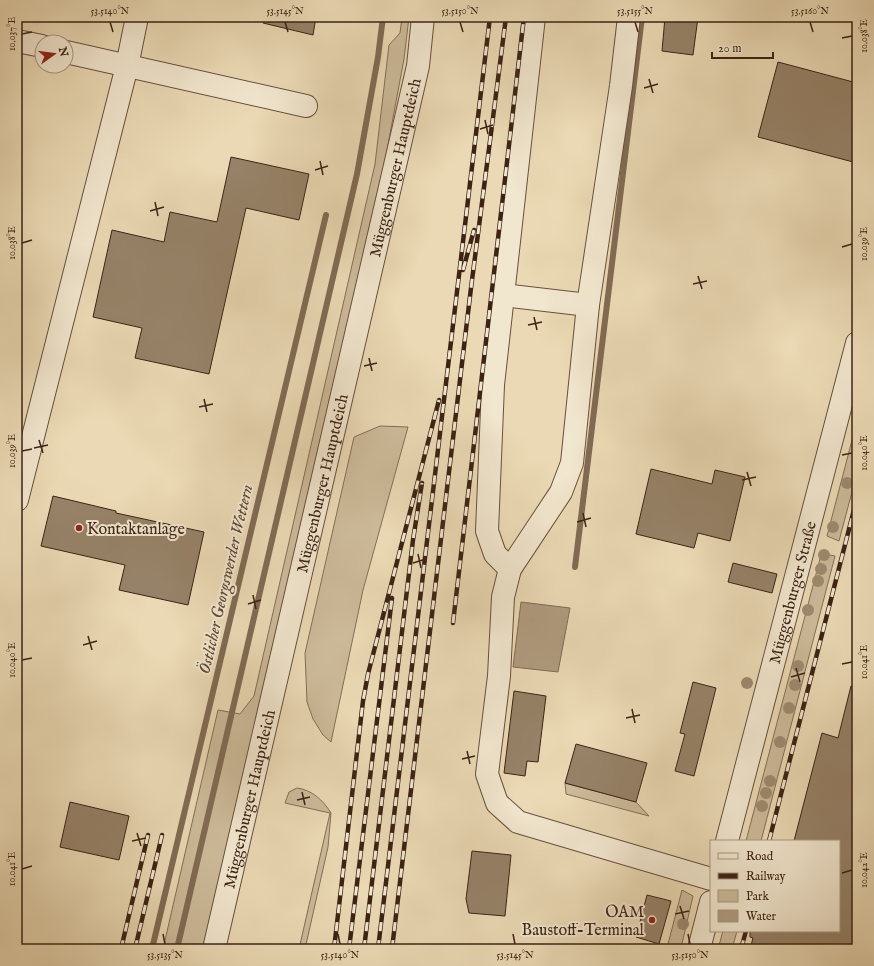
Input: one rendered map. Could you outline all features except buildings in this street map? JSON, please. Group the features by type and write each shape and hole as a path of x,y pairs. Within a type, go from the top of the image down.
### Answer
{"street":[{"path":"18,487 127,66 137,17"},
{"name":"Müggenburger Hauptdeich","path":"214,949 418,66 423,17"},
{"path":"510,569 495,554 486,531 493,385 534,17"},
{"path":"629,17 621,86 588,305 572,463 561,492 510,569 503,597 499,676 487,774 497,803 518,822 710,879"},
{"path":"17,41 34,44"},
{"path":"74,54 306,106"},
{"path":"503,295 588,305"},
{"name":"Müggenburger Straße","path":"727,840 857,343"},
{"path":"699,949 710,906"}],"green space":[{"path":"402,17 409,17 404,59 384,166 203,949 163,949 218,710 240,714 254,696 375,164 389,45 400,33"},
{"path":"857,421 857,473 839,541 827,536"},
{"path":"380,426 408,427 363,590 331,742 323,735 313,719 307,702 305,653 354,437"},
{"path":"825,554 835,556 761,840 746,840 821,555"},
{"path":"565,783 636,802 649,816 566,794"},
{"path":"297,788 308,791 317,796 331,813 328,847 305,949 299,949 330,813 285,803 289,792"},
{"path":"682,890 693,896 681,948 667,948"},
{"path":"723,932 737,932 732,949 718,949"}],"water":[{"path":"521,602 570,608 558,672 513,667"}],"waterway":[{"path":"177,949 357,174 378,57 383,17"},
{"path":"575,567 642,17"},
{"name":"Östlicher Georgswerder Wettern","path":"152,949 326,215"}],"railway":[{"path":"378,949 490,17"},
{"path":"392,949 471,288 506,17"},
{"path":"453,623 524,17"},
{"path":"463,270 474,230"},
{"path":"334,949 363,701 368,674 439,400"},
{"path":"364,949 413,540 422,483"},
{"path":"769,840 857,498"},
{"path":"349,949 392,598"},
{"path":"121,949 148,835"},
{"path":"135,949 162,835"},
{"path":"741,949 746,932"}],"place":[{"name":"Kontaktanlage","path":"79,528"},
{"name":"OAM Baustoff-Terminal","path":"652,920"}]}
